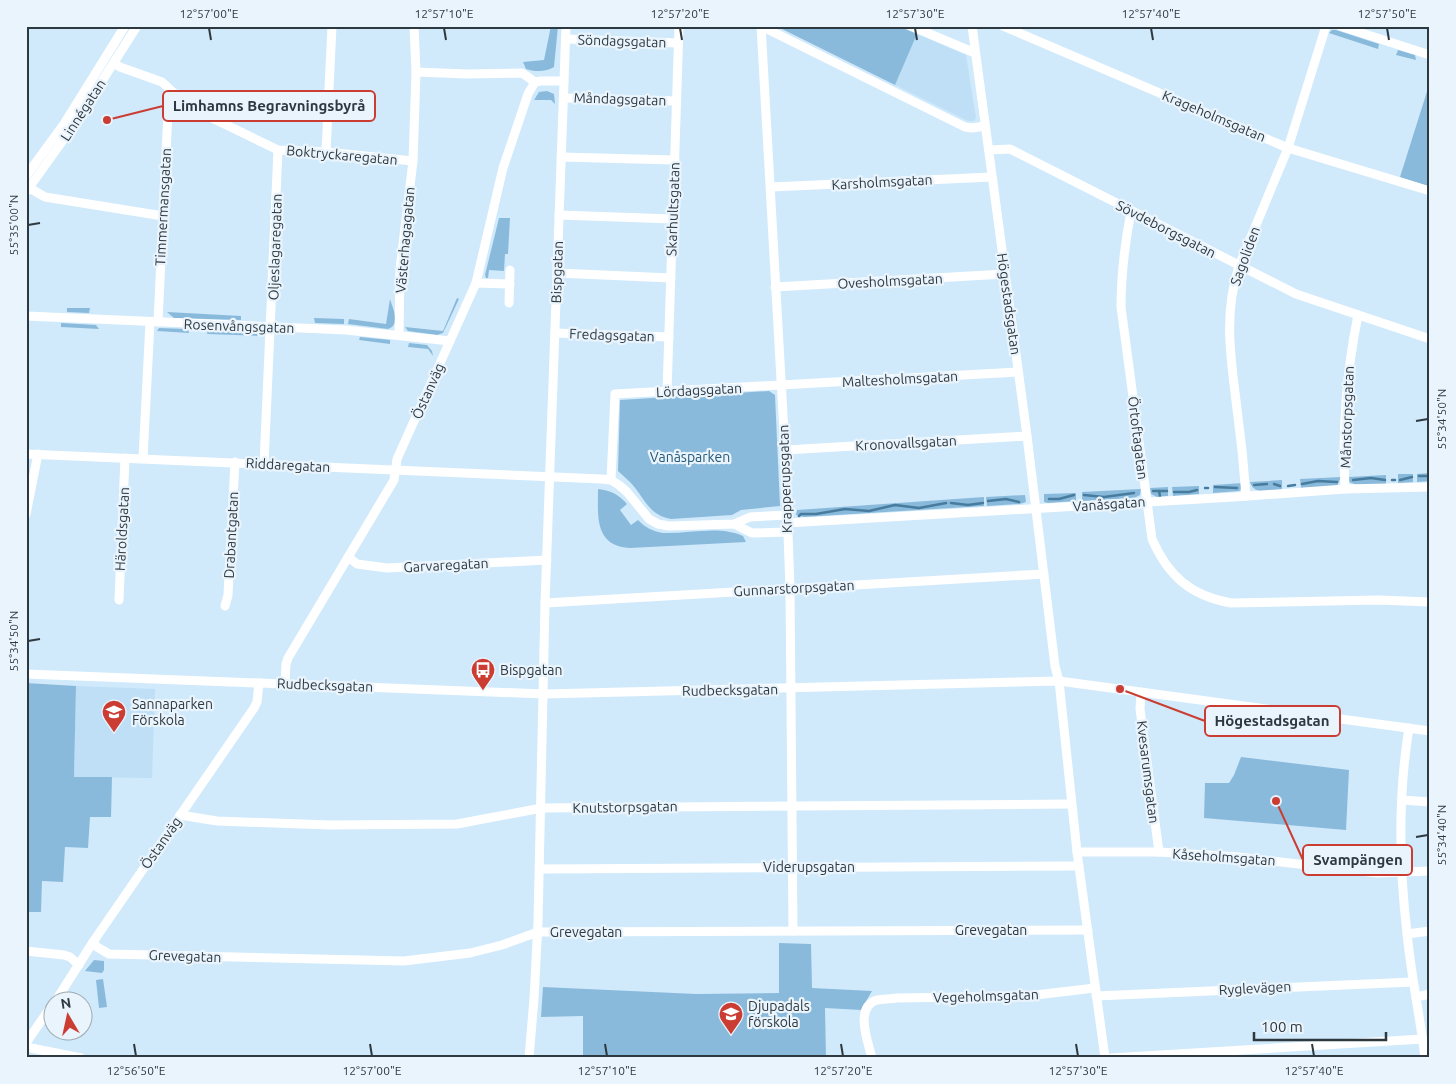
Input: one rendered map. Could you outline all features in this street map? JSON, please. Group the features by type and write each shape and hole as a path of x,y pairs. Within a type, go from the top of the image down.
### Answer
{"street":[{"name":"Linnégatan","path":"26,176 64,124 125,26"},
{"name":"Linnégatan","path":"27,189 65,138 137,26"},
{"path":"326,152 332,26"},
{"name":"Västerhagagatan","path":"399,335 400,269 413,161 416,72 414,26"},
{"name":"Bispgatan","path":"528,1058 538,932 545,603 566,26"},
{"name":"Skarhultsgatan","path":"667,392 679,26"},
{"path":"761,26 965,127 986,126"},
{"name":"Krapperupsgatan","path":"761,26 782,386 790,589 793,931"},
{"path":"912,26 975,52"},
{"name":"Högestadsgatan","path":"972,26 1027,436 1058,681 1077,852 1105,1058"},
{"name":"Krageholmsgatan","path":"1003,26 1288,148 1430,191"},
{"name":"Sagoliden","path":"1246,496 1242,444 1229,344 1229,309 1233,283 1288,148 1326,26"},
{"path":"1340,26 1430,55"},
{"name":"Söndagsgatan","path":"566,39 678,43"},
{"name":"Boktryckaregatan","path":"114,63 120,67 162,82 189,106 278,150 326,152 413,161"},
{"path":"416,72 467,74 522,73 535,82 564,81"},
{"name":"Östanväg","path":"285,684 288,658 394,480 397,459 476,282 503,168 528,94 535,82"},
{"name":"Timmermansgatan","path":"142,458 163,216 168,111 176,94"},
{"name":"Måndagsgatan","path":"564,98 676,101"},
{"name":"Sövdeborgsgatan","path":"989,150 1010,149 1296,294 1430,340"},
{"name":"Oljeslagaregatan","path":"264,464 278,150"},
{"path":"561,157 675,160"},
{"name":"Karsholmsgatan","path":"771,188 992,177"},
{"path":"27,189 45,197 163,216"},
{"name":"Örtoftagatan","path":"1131,211 1123,254 1121,307 1152,539 1159,555 1168,568 1179,580 1205,596 1217,600 1246,603 1378,600 1430,602"},
{"path":"559,215 673,219"},
{"path":"509,303 510,270"},
{"path":"557,273 671,278"},
{"name":"Ovesholmsgatan","path":"776,287 1005,274"},
{"path":"476,282 510,284"},
{"name":"Månstorpsgatan","path":"1345,489 1345,398 1358,315"},
{"name":"Rosenvångsgatan","path":"26,316 346,330 450,341"},
{"name":"Fredagsgatan","path":"555,333 669,337"},
{"name":"Maltesholmsgatan","path":"782,386 1018,372"},
{"name":"Lördagsgatan","path":"611,480 615,394 782,386"},
{"name":"Kronovallsgatan","path":"785,450 1027,436"},
{"name":"Riddaregatan","path":"26,454 549,476"},
{"path":"26,514 38,454"},
{"name":"Häroldsgatan","path":"119,600 126,458"},
{"name":"Drabantgatan","path":"225,606 228,595 235,462"},
{"path":"549,476 611,480 627,492 649,519 658,524 680,527 734,524 750,517 787,523"},
{"name":"Vanåsgatan","path":"787,523 1345,489 1430,487"},
{"path":"734,524 752,533 787,523"},
{"name":"Garvaregatan","path":"348,557 357,564 387,568 547,560"},
{"name":"Gunnarstorpsgatan","path":"545,603 1044,574"},
{"name":"Rudbecksgatan","path":"26,674 544,694 1058,681 1430,731"},
{"name":"Östanväg","path":"61,992 93,942 254,708 257,702 258,683"},
{"name":"Kvesarumsgatan","path":"1141,692 1140,708 1159,852"},
{"path":"1409,728 1402,800 1401,874 1413,982 1426,1056"},
{"path":"1402,800 1430,802"},
{"name":"Knutstorpsgatan","path":"180,815 216,821 292,824 457,824 542,808 1071,804"},
{"name":"Kåseholmsgatan","path":"1077,852 1159,852 1238,857 1377,874 1430,871"},
{"name":"Viderupsgatan","path":"540,869 1079,866"},
{"name":"Grevegatan","path":"93,942 97,947 110,954 404,961 470,953 502,945 538,932 1088,930"},
{"path":"1407,934 1430,931"},
{"path":"26,951 64,955 79,964"},
{"name":"Ryglevägen","path":"1096,992 1413,982"},
{"name":"Vegeholmsgatan","path":"872,1058 864,1022 865,1013 869,1005 876,1000 1096,992"},
{"path":"1416,997 1430,994"},
{"path":"42,1021 26,1045 81,1058"},
{"path":"1111,1058 1422,1039"}],"shaded area":[{"path":"917,34 966,55 976,118 974,121 968,121 895,85"},
{"name":"Sannaparken Förskola","path":"76,686 155,689 152,778 74,777"}],"green space":[{"path":"551,26 558,26 554,67 540,71 526,69 523,62 544,60"},
{"path":"776,26 898,26 917,34 895,85"},
{"path":"1332,30 1379,44 1378,49 1329,33"},
{"path":"1398,50 1415,55 1416,60 1396,55"},
{"path":"1430,82 1430,187 1400,177"},
{"path":"547,91 554,94 555,104 551,100 534,100 539,92"},
{"path":"499,218 510,218 508,254 505,254 504,271 489,270 488,278 486,278 485,275"},
{"path":"457,298 459,299 443,333 437,335 408,331 405,327 443,331"},
{"path":"390,299 395,316 392,327 388,329 348,324 349,319 386,324"},
{"path":"67,308 90,308 89,313 67,312"},
{"path":"167,312 241,316 241,320 174,318"},
{"path":"314,318 344,319 344,324 315,323"},
{"path":"61,323 96,325 99,329 61,327"},
{"path":"159,328 188,329 189,333 157,331"},
{"path":"208,330 259,333 262,336 207,334"},
{"path":"360,337 390,340 390,344 359,340"},
{"path":"409,343 427,345 432,351 433,356 428,349 408,347"},
{"name":"Vanåsparken","path":"769,391 775,395 780,506 741,510 732,515 671,519 663,517 652,510 630,482 618,471 620,400"},
{"path":"1430,473 1430,481 1417,482 1417,474"},
{"path":"1398,474 1413,474 1413,482 1398,483"},
{"path":"1386,475 1386,484 1357,485 1349,482 1348,477"},
{"path":"1341,477 1337,486 1301,488 1300,479"},
{"path":"1282,480 1282,490 1268,491 1255,489 1250,482"},
{"path":"1243,483 1239,491 1213,493 1213,485"},
{"path":"1199,486 1199,494 1173,496 1172,487"},
{"path":"1168,487 1168,496 1157,497 1151,494 1150,488"},
{"path":"598,489 614,493 627,504 620,510 631,525 638,520 649,529 663,533 724,531 743,536 746,542 630,548 618,546 604,536 600,528"},
{"path":"1141,489 1140,495 1134,498 1082,501 1082,492"},
{"path":"1076,493 1076,501 1044,502 1044,494"},
{"path":"1025,495 1026,502 1020,504 987,506 986,497"},
{"path":"984,497 984,506 804,517 796,515 797,510"},
{"path":"26,683 76,686 74,777 112,777 111,817 90,817 88,848 65,847 63,882 42,881 41,912 26,912"},
{"path":"1241,757 1349,770 1346,830 1204,818 1205,783 1229,783"},
{"path":"779,943 811,944 812,988 872,991 861,1010 825,1008 826,1058 583,1058 583,1016 541,1017 543,987 696,994 779,993"},
{"path":"94,960 104,961 102,973 85,971"},
{"path":"103,979 107,1007 99,1008 96,980"}],"waterway":[{"path":"1419,476 1430,476"},
{"path":"1429,476 1429,481"},
{"path":"1400,480 1412,477"},
{"path":"1353,480 1371,478 1385,480"},
{"path":"1302,484 1318,481 1337,482"},
{"path":"1254,485 1267,484"},
{"path":"1274,484 1280,486"},
{"path":"1288,486 1295,485"},
{"path":"1215,487 1237,488"},
{"path":"1174,492 1197,490"},
{"path":"1153,491 1167,491"},
{"path":"1159,491 1160,496"},
{"path":"1084,495 1104,497 1134,493"},
{"path":"1049,499 1059,499 1074,495"},
{"path":"988,501 1006,499 1019,502"},
{"path":"799,516 801,514 816,514 845,509 869,511 895,505 919,508 946,503"},
{"path":"951,503 968,505 983,503"}],"place":[{"name":"Limhamns Begravningsbyrå","path":"107,120"},
{"name":"Högestadsgatan","path":"1120,689"},
{"name":"Bispgatan","path":"483,691"},
{"name":"Sannaparken Förskola","path":"114,733"},
{"name":"Svampängen","path":"1276,801"},
{"name":"Djupadals förskola","path":"731,1035"}]}
